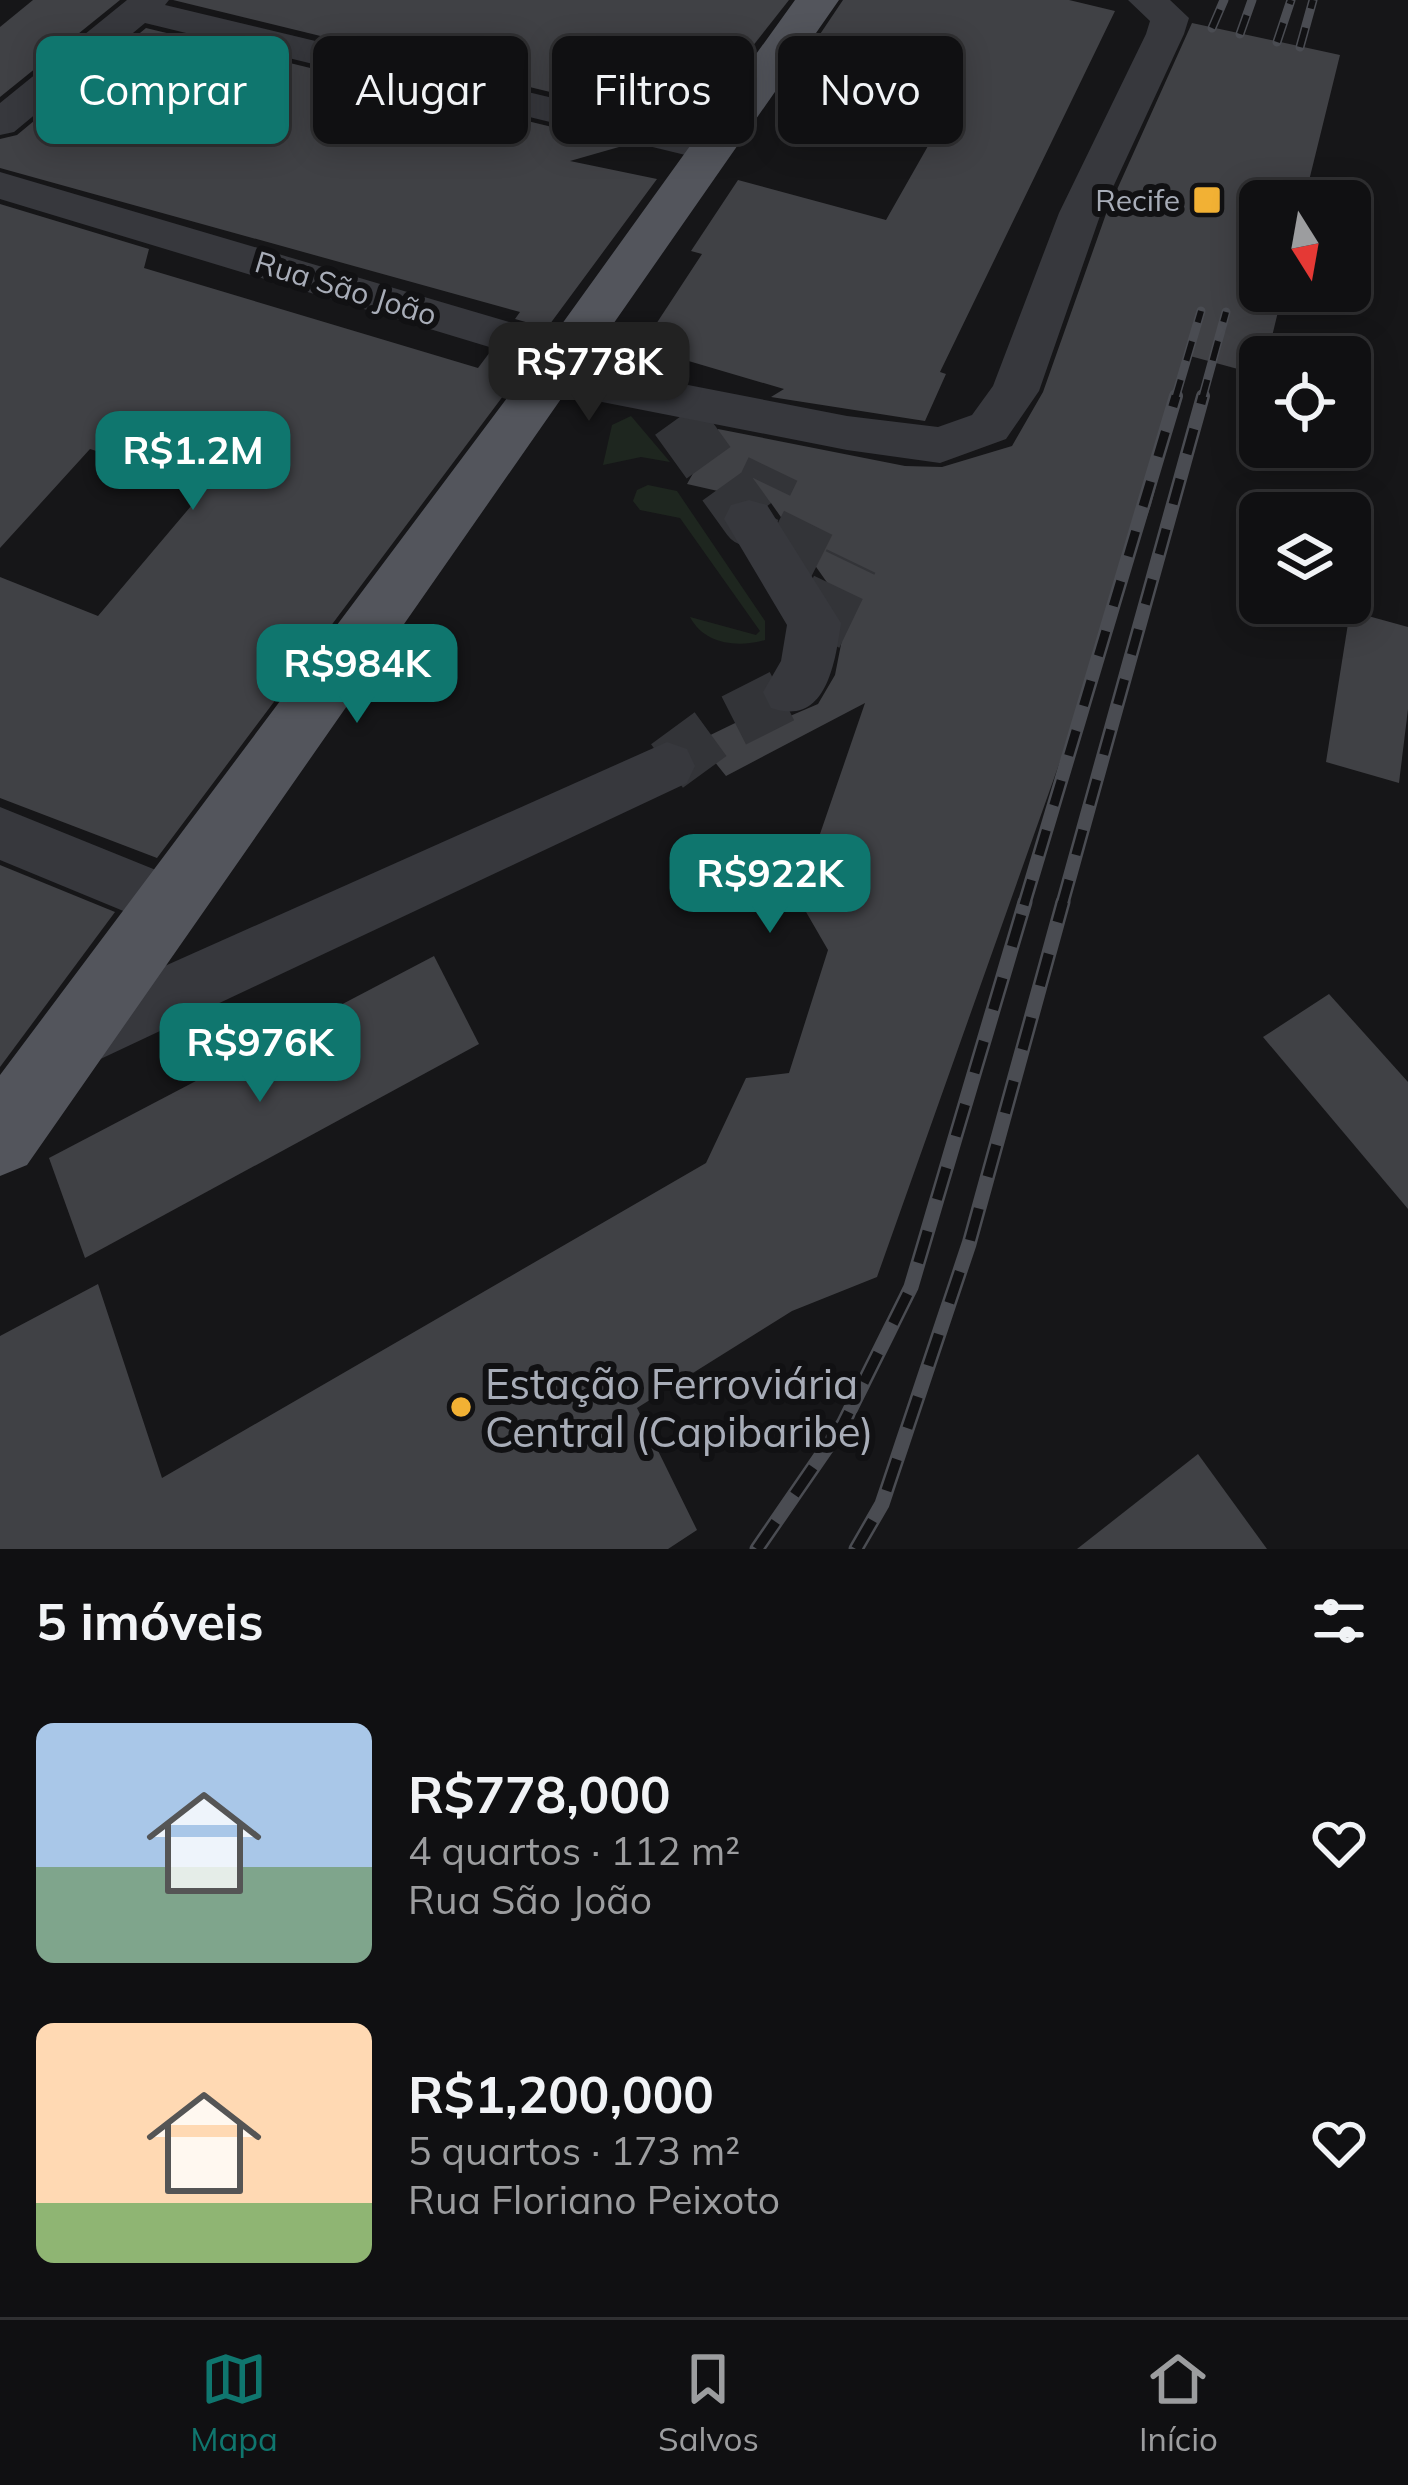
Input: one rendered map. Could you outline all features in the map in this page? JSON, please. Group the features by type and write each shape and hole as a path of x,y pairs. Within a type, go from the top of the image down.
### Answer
{"main road":[{"path":"0,1138 568,355 817,0"}],"street":[{"name":"Rua São João","path":"0,185 568,355 602,385 670,410 940,445 989,427 1015,391 1080,213 1166,34 1170,18 1147,0"},
{"path":"0,123 144,5 710,148"},
{"path":"749,519 814,623 807,667 790,692"},
{"path":"69,1041 667,766"},
{"path":"0,833 167,902"}],"shaded area":[{"path":"631,416 670,462 641,457 603,465 612,425"},
{"path":"648,485 677,491 765,621 765,640 722,642 696,626 690,617 756,635 760,631 680,518 640,510 633,501 637,490"}],"building":[{"path":"33,0 120,0 75,36 36,36 36,68 0,97 0,27"},
{"path":"173,0 789,0 754,45 754,36 552,36 552,92 528,87 528,36 321,36"},
{"path":"843,0 1069,0 1115,11 940,372 946,374 925,421 771,397 784,389 641,347 702,254 691,251 738,180 886,220 928,146 921,144 963,144 963,36 819,36"},
{"path":"1192,23 1340,55 1309,180 1239,180 1239,312 1278,312 1272,336 1239,336 1239,369 1190,356 1151,505 877,1277 792,1311 637,1408 697,1530 668,1549 0,1549 0,1336 98,1284 162,1478 706,1163 746,1078 789,1073 828,950 798,898 865,703 726,776 698,741 766,708 790,716 818,704 835,675 845,624 836,606 838,598 771,503 687,484 718,429 905,466 942,467 1012,446 1043,392 1106,214"},
{"path":"146,28 179,36 136,36"},
{"path":"289,63 313,69 313,144 528,144 528,121 552,127 552,144 626,145 570,161 657,179 547,328 515,319 520,312 0,168 0,139 17,135 36,119 36,144 289,144"},
{"path":"0,204 149,249 144,268 478,368 490,352 523,362 515,380 157,858 0,798 0,577 98,616 208,486 90,449 0,548"},
{"path":"1371,617 1408,627 1408,709 1399,783 1326,762 1348,624 1371,624"},
{"path":"0,865 115,912 0,1067"},
{"path":"434,956 479,1044 85,1258 49,1158"},
{"path":"1329,994 1408,1082 1408,1209 1263,1037"},
{"path":"1198,1454 1267,1549 1077,1549"}],"tunnel":[{"path":"677,419 749,519 773,469"},
{"path":"784,571 812,515"},
{"path":"815,636 851,561"},
{"path":"667,766 719,728 790,692"}],"railway":[{"path":"1212,28 1224,0"},
{"path":"1240,34 1252,0"},
{"path":"1277,42 1291,0"},
{"path":"1300,47 1313,0"},
{"path":"1175,399 1201,311"},
{"path":"1202,399 1226,312"},
{"path":"1024,905 1176,396"},
{"path":"1062,905 1203,396"},
{"path":"757,1549 843,1424 911,1287 1025,902"},
{"path":"856,1549 882,1504 969,1244 1063,902"}],"place":[{"name":"Recife","path":"1207,200"},
{"name":"Estação Ferroviária Central (Capibaribe)","path":"461,1407"}]}
